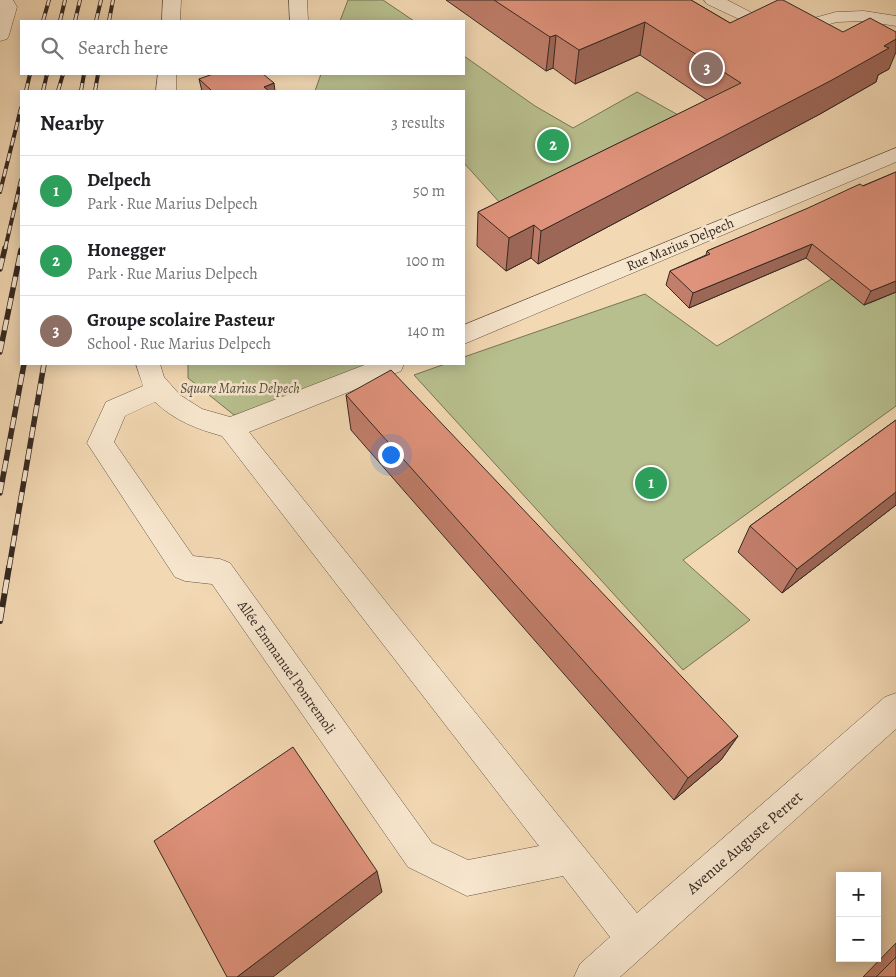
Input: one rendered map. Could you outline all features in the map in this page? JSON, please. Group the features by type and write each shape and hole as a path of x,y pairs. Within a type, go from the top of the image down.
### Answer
{"street":[{"path":"0,35 8,7 4,0"},
{"path":"171,20 172,0"},
{"path":"298,0 299,20"},
{"path":"707,2 750,27 804,26 836,17 864,16 896,21"},
{"path":"166,90 167,75"},
{"name":"Rue Marius Delpech","path":"465,335 896,154"},
{"path":"231,428 389,365"},
{"path":"153,377 175,404 194,416 231,428 635,940"},
{"name":"Allée Emmanuel Pontremoli","path":"153,377 115,409 100,443 184,568 220,572 420,856 467,878 571,857"},
{"name":"Avenue Auguste Perret","path":"593,977 896,708"}],"green space":[{"path":"348,0 383,0 413,20 340,20"},
{"path":"465,57 535,106 573,128 637,92 689,121 511,215 465,164 465,90 315,90 321,75 465,75"},
{"path":"835,277 870,303 896,292 896,406 683,560 750,620 683,670 414,375 442,365 465,365 465,357 645,294 717,346"},
{"name":"Square Marius Delpech","path":"188,365 372,365 310,397 234,415 188,378"}],"building":[{"path":"494,0 691,0 730,23 778,0 783,0 843,32 870,18 896,32 896,39 884,46 889,48 832,80 541,231 534,225 509,238 478,212 741,83 645,22 579,50 556,35 550,37"},
{"path":"210,75 264,75 274,83 264,87 268,90 211,90 199,79"},
{"path":"896,172 896,281 871,291 812,244 693,293 670,271 710,254 707,251 860,184 863,186"},
{"path":"391,370 738,736 688,778 346,395"},
{"path":"896,420 896,492 797,569 750,526"},
{"path":"293,747 377,871 237,977 227,977 154,841"},
{"path":"896,957 896,977 876,977"}],"railway":[{"path":"43,20 49,0"},
{"path":"60,20 65,0"},
{"path":"75,20 80,0"},
{"path":"96,20 101,0"},
{"path":"109,20 113,0"},
{"path":"26,90 30,75"},
{"path":"43,90 47,75"},
{"path":"58,90 63,75"},
{"path":"81,90 84,75"},
{"path":"95,90 98,75"},
{"path":"0,192 20,112"},
{"path":"5,249 20,184"},
{"path":"0,269 5,248"},
{"path":"0,352 20,255"},
{"path":"0,493 24,365"},
{"path":"9,568 44,365"},
{"path":"0,621 9,567"}],"place":[{"name":"Groupe scolaire Pasteur","path":"707,68"},
{"name":"Honegger","path":"553,145"},
{"name":"Delpech","path":"651,483"}]}
